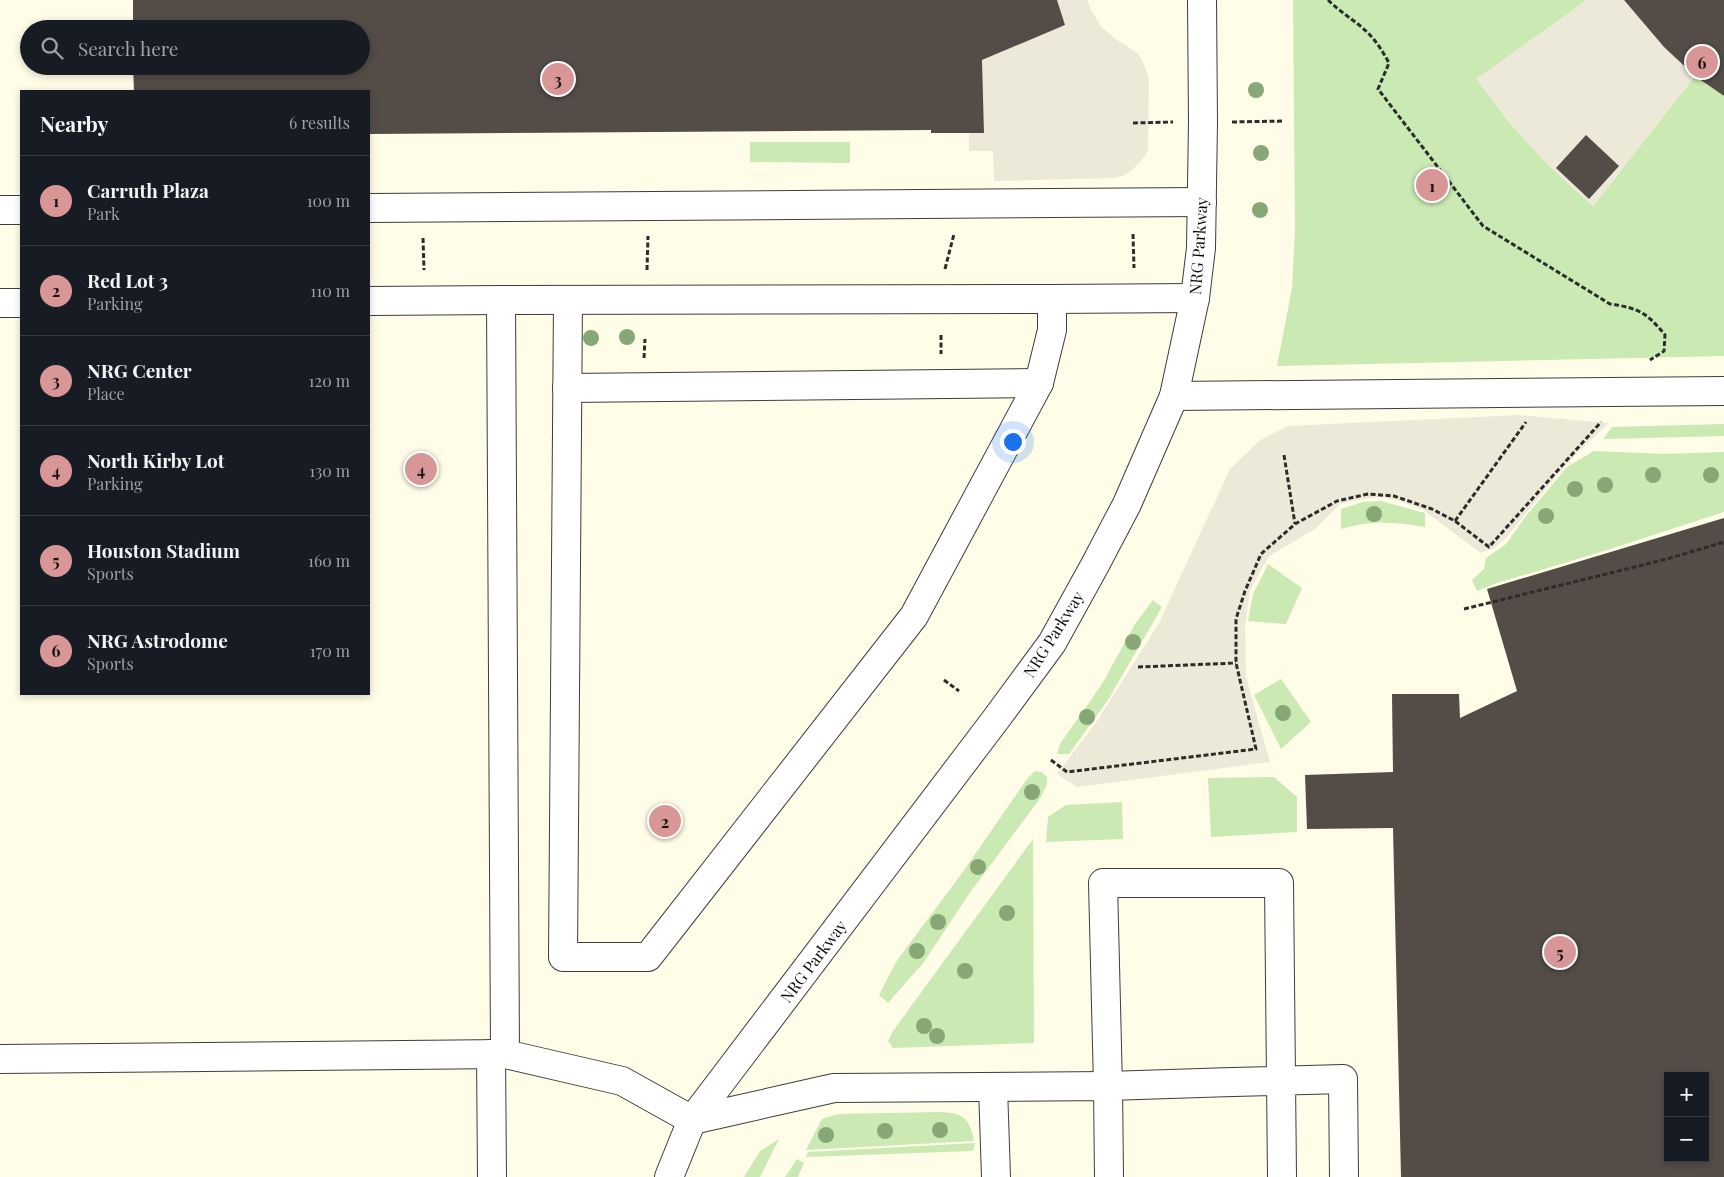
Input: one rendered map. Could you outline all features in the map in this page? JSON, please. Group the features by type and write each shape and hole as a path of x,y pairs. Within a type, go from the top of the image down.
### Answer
{"lane":[{"name":"NRG Parkway","path":"669,1177 692,1120 1052,643 1127,504 1174,396 1195,298 1201,248 1202,0"},
{"path":"370,208 1202,202"},
{"path":"0,210 20,210"},
{"path":"370,301 1195,298"},
{"path":"568,300 563,957 648,957 914,616 1038,383 1052,330 1052,299"},
{"path":"492,1177 498,1054 502,300"},
{"path":"0,303 20,303"},
{"path":"566,388 1038,383"},
{"path":"1174,396 1724,391"},
{"path":"1109,1177 1102,883 1279,883 1282,1177"},
{"path":"0,1059 498,1054 622,1081 692,1120 834,1088 1108,1086 1343,1079 1344,1177"},
{"path":"993,1087 996,1177"}],"path":[{"path":"1328,0 1340,12 1367,32 1383,52 1389,63 1378,89 1483,226 1610,304 1630,307 1650,317 1665,335 1664,351 1645,364"},
{"path":"1267,122 1284,121"},
{"path":"1134,123 1149,123"},
{"path":"944,272 955,230"},
{"path":"647,270 648,231"},
{"path":"1134,234 1134,271"},
{"path":"1051,760 1067,772 1256,749 1236,663 1236,620 1245,591 1261,554 1295,524 1337,501 1368,494 1394,496 1432,509 1455,522 1489,547 1608,413 1632,392"},
{"path":"1455,522 1546,393"},
{"path":"1284,455 1295,524"},
{"path":"1464,609 1667,559 1724,542"},
{"path":"1138,667 1236,663"},
{"path":"944,680 959,691"}],"green space":[{"path":"1293,0 1587,0 1477,79 1508,121 1547,164 1593,206 1695,76 1724,96 1724,356 1277,366 1292,288 1295,230"},
{"path":"750,142 850,142 850,163 750,162"},
{"path":"1724,424 1724,436 1603,439 1612,427"},
{"path":"1594,451 1664,454 1724,452 1724,512 1497,583 1477,591 1472,580 1484,569 1486,558 1506,544 1526,516 1567,467"},
{"path":"1381,501 1425,513 1425,527 1383,523 1363,524 1341,529 1341,509 1363,502"},
{"path":"1268,564 1302,588 1286,624 1248,621 1253,594"},
{"path":"1153,600 1162,607 1108,700 1069,754 1057,754 1060,744 1102,684 1135,624"},
{"path":"1281,679 1311,722 1281,749 1254,695"},
{"path":"1035,771 1042,772 1047,777 1047,784 1041,797 969,894 924,962 888,1003 879,995 896,962 962,873 1027,779"},
{"path":"1274,777 1297,797 1297,832 1211,837 1208,778"},
{"path":"1122,802 1123,839 1046,842 1048,817 1066,805"},
{"path":"1033,839 1034,1043 893,1048 888,1041 893,1031"},
{"path":"939,1112 959,1115 964,1118 970,1126 974,1141 806,1150 822,1119 838,1114"},
{"path":"779,1139 760,1177 744,1177 760,1151"},
{"path":"975,1143 973,1151 806,1157 808,1152"},
{"path":"797,1159 804,1163 798,1177 785,1177"}],"shaded area":[{"path":"1057,0 1087,0 1101,26 1114,38 1137,53 1142,60 1149,79 1148,150 1134,168 1125,175 1114,178 994,181 993,151 969,151 969,133 984,132 982,60 1065,25"},
{"path":"1587,0 1624,0 1664,47 1695,76 1593,206 1547,164 1508,121 1476,79"},
{"path":"1519,415 1609,423 1567,463 1506,538 1494,548 1481,553 1423,510 1397,500 1381,497 1340,504 1315,529 1269,556 1250,590 1245,627 1246,677 1270,762 1077,787 1057,774 1097,721 1159,623 1230,469 1259,441 1288,426"}],"building":[{"path":"133,0 1057,0 1065,25 982,60 984,133 931,133 931,130 370,134 370,90 134,90 133,75 370,75 370,20 133,20"},
{"path":"1624,0 1724,0 1724,96 1695,76 1664,47"},
{"path":"1586,135 1619,166 1589,199 1556,168"},
{"path":"1724,518 1724,1177 1401,1177 1393,828 1307,829 1305,775 1393,772 1392,694 1459,694 1460,718 1517,691 1487,589"}],"place":[{"name":"NRG Astrodome","path":"1702,62"},
{"name":"NRG Center","path":"558,79"},
{"name":"Carruth Plaza","path":"1432,185"},
{"name":"North Kirby Lot","path":"421,469"},
{"name":"Red Lot 3","path":"665,821"},
{"name":"Houston Stadium","path":"1560,952"}]}
